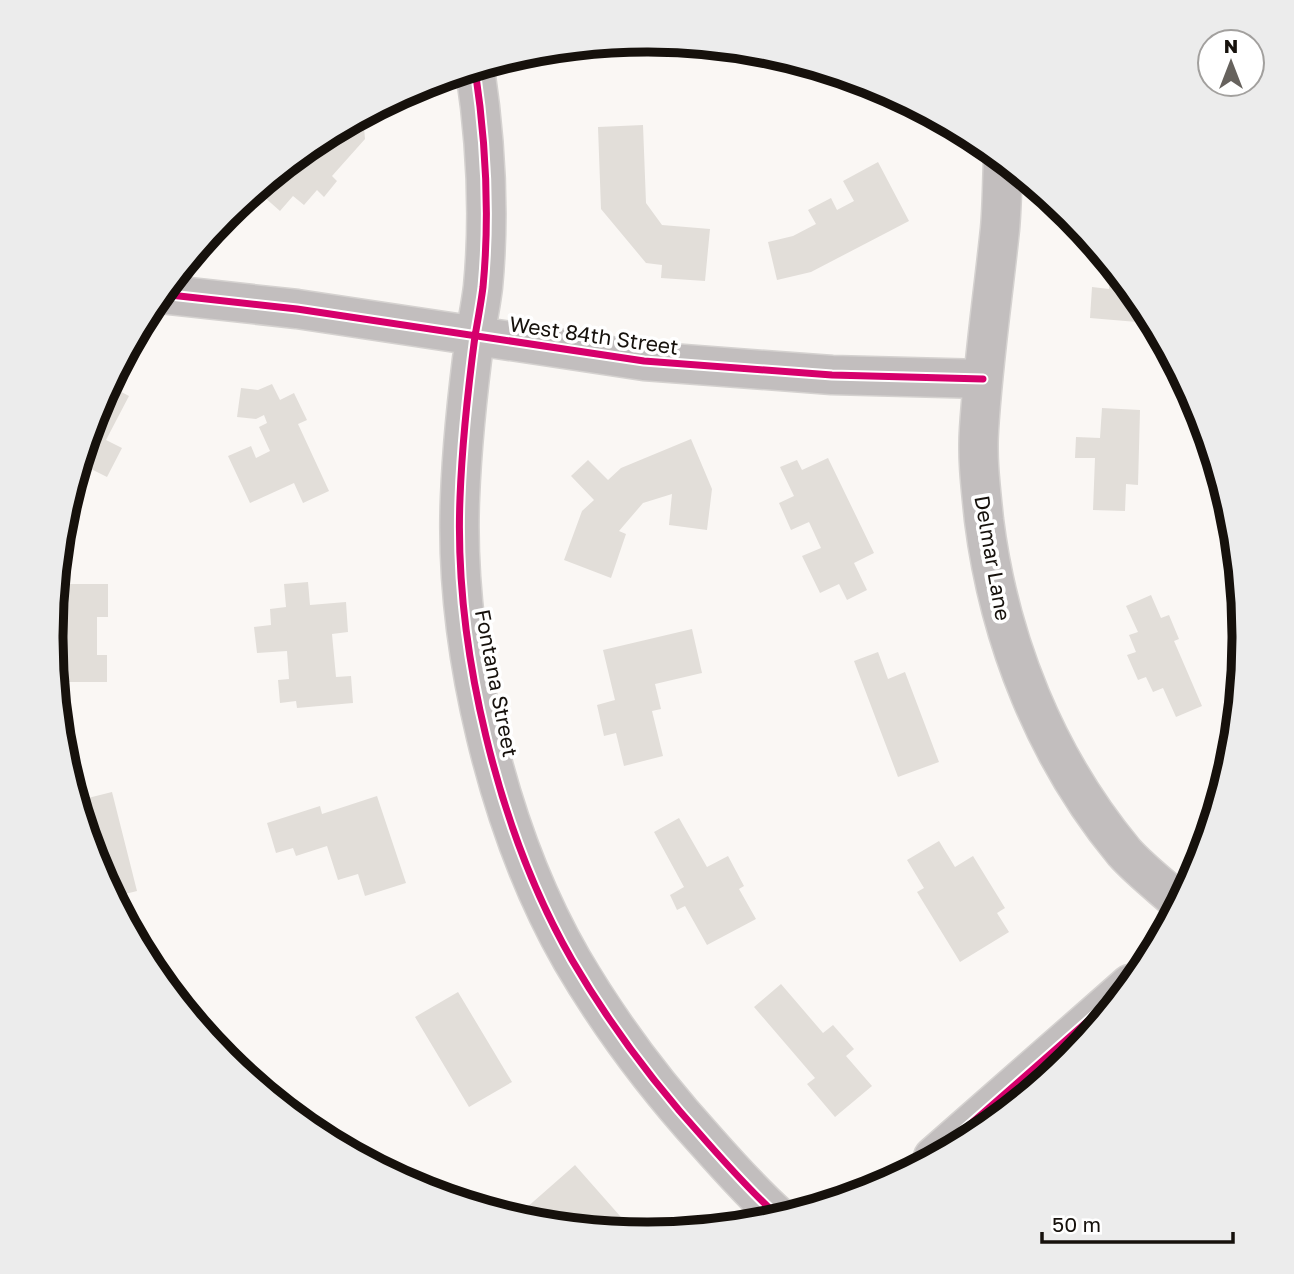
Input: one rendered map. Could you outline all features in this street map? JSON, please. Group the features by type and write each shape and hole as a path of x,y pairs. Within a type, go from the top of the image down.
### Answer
{"street":[{"name":"Fontana Street","path":"476,78 487,164 488,206 483,289 462,454 459,502 460,567 467,644 487,742 509,816 540,894 572,959 625,1043 667,1098 770,1208"},
{"name":"Delmar Lane","path":"1002,173 1000,226 979,432 979,470 987,545 1006,629 1031,700 1065,767 1126,854 1171,895"},
{"name":"West 84th Street","path":"173,295 297,309 644,361 832,375 984,379"},
{"path":"971,1124 1083,1025"}],"building":[{"path":"643,125 646,203 662,225 710,229 705,281 661,278 662,265 646,263 601,209 598,127"},
{"path":"364,126 365,139 332,176 337,181 324,197 317,190 304,205 293,196 280,211 264,197 322,151"},
{"path":"878,162 909,221 811,272 777,280 768,242 793,236 816,224 808,210 831,198 837,210 854,201 843,181"},
{"path":"1109,279 1137,322 1090,318 1092,287 1109,289"},
{"path":"272,384 280,400 294,393 307,420 298,424 329,491 303,503 294,483 250,503 228,456 251,446 256,458 270,451 259,427 267,423 264,415 256,419 237,417 241,388 258,390"},
{"path":"118,390 129,396 106,440 122,448 107,477 88,468"},
{"path":"1102,408 1140,410 1138,485 1126,484 1125,511 1093,510 1095,458 1075,458 1076,437 1100,438"},
{"path":"691,439 712,489 707,530 669,525 672,494 643,503 619,531 626,534 611,578 564,560 582,511 594,500 571,476 588,460 608,480 621,468"},
{"path":"828,458 874,553 854,563 867,590 847,600 839,584 820,593 802,556 821,548 809,522 791,530 779,503 794,496 780,467 797,460 802,470"},
{"path":"308,582 310,605 346,602 348,632 332,634 336,677 351,676 353,703 297,708 296,701 280,703 278,680 289,679 287,651 257,653 254,627 271,625 270,609 286,607 284,584"},
{"path":"66,584 108,584 108,617 97,617 97,655 107,655 107,682 65,682 63,637"},
{"path":"1151,595 1161,618 1169,615 1179,639 1174,641 1202,706 1176,717 1163,688 1153,692 1146,677 1138,680 1127,655 1136,652 1129,635 1138,632 1126,606"},
{"path":"692,629 702,673 655,684 661,709 652,711 663,756 624,766 616,733 604,736 597,705 615,700 603,650"},
{"path":"878,652 888,679 905,672 939,762 898,777 854,661"},
{"path":"112,792 137,891 122,895 107,861 85,799"},
{"path":"377,796 406,883 365,896 358,874 338,880 327,846 296,856 293,848 276,853 267,823 320,806 322,814"},
{"path":"679,818 707,867 728,856 744,886 739,889 756,919 707,945 685,906 677,910 670,895 684,887 654,832"},
{"path":"939,841 955,867 973,856 1005,908 997,913 1009,932 960,962 917,892 924,888 907,860"},
{"path":"781,984 823,1033 833,1025 854,1049 846,1056 872,1086 835,1117 807,1084 815,1078 754,1007"},
{"path":"458,992 512,1082 469,1107 415,1017"},
{"path":"575,1165 624,1221 571,1216 526,1208"}],"cycle path":[{"path":"476,78 484,151 486,232 483,287 472,356 464,437 460,555 473,676 486,736 502,796 522,854 572,960 634,1054 669,1098 770,1208"},
{"path":"173,295 297,309 644,361 832,375 983,379"},
{"path":"971,1124 1083,1025"}]}
